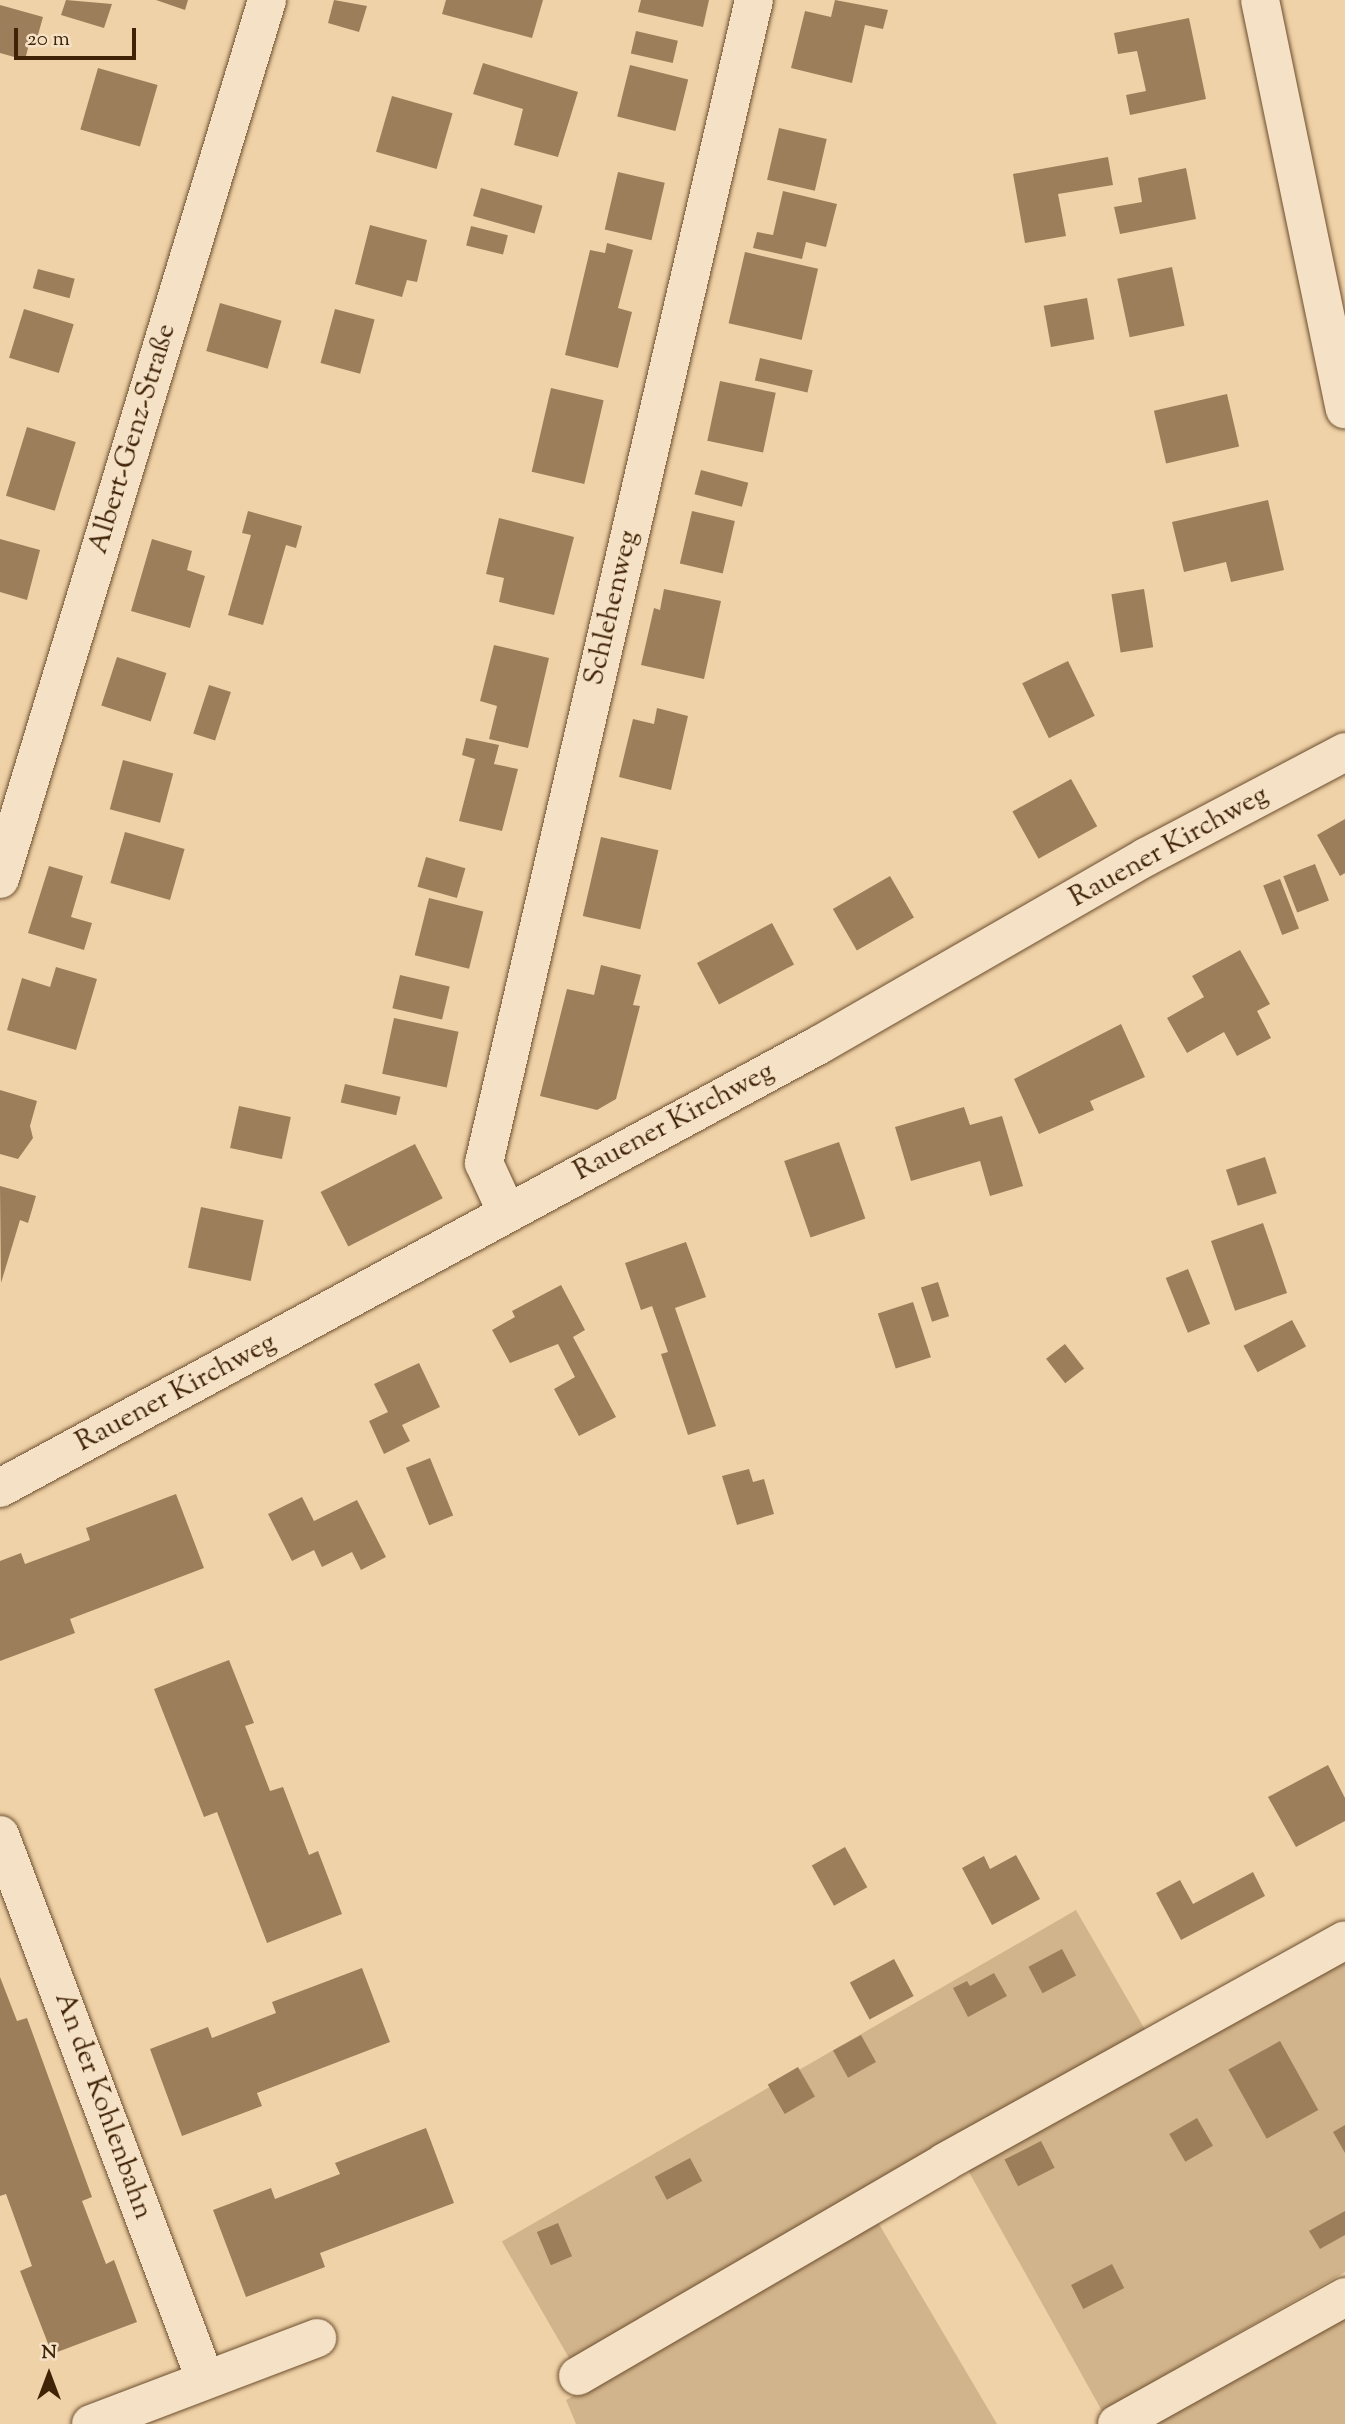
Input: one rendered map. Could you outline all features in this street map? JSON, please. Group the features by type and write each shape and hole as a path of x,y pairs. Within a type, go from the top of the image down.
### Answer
{"street":[{"name":"Albert-Genz-Straße","path":"0,879 267,0"},
{"name":"Schlehenweg","path":"507,1213 484,1163 754,0"},
{"path":"1260,0 1345,409"},
{"name":"Rauener Kirchweg","path":"0,1488 819,1045 1146,857 1345,752"},
{"name":"An der Kohlenbahn","path":"0,1835 205,2379"},
{"path":"578,2376 945,2162 1345,1940"},
{"path":"1117,2424 1345,2297"},
{"path":"91,2424 317,2338"}],"shaded area":[{"path":"1076,1910 1148,2035 574,2366 502,2242"},
{"path":"1345,1951 1345,2272 1102,2411 965,2165"},
{"path":"876,2219 997,2424 576,2424 566,2400"},
{"path":"1345,2316 1345,2424 1152,2424"}],"building":[{"path":"66,0 112,4 104,28 61,15"},
{"path":"156,0 188,0 185,10"},
{"path":"334,0 367,6 359,32 328,23"},
{"path":"446,0 543,0 532,38 442,14"},
{"path":"641,0 709,0 703,27 638,12"},
{"path":"835,0 888,10 883,29 865,25 852,83 791,68 805,11 831,17"},
{"path":"0,5 43,17 36,42 30,40 25,60 0,53"},
{"path":"1189,18 1206,99 1130,115 1126,95 1146,91 1137,51 1118,54 1114,33"},
{"path":"636,31 678,41 673,63 631,53"},
{"path":"483,63 578,92 558,157 514,145 523,109 473,94"},
{"path":"630,65 688,80 675,131 617,116"},
{"path":"98,68 158,85 140,147 80,130"},
{"path":"392,96 453,113 437,169 376,152"},
{"path":"779,128 827,139 815,191 767,180"},
{"path":"1108,157 1113,185 1058,194 1066,236 1025,243 1013,174"},
{"path":"1186,168 1196,219 1120,234 1114,207 1142,202 1138,178"},
{"path":"618,172 665,183 651,240 605,229"},
{"path":"481,188 543,206 535,234 473,216"},
{"path":"783,191 837,204 826,247 806,242 802,259 753,248 757,232 773,235"},
{"path":"370,225 427,240 417,282 407,280 402,297 355,284"},
{"path":"471,226 508,235 503,255 466,245"},
{"path":"607,243 633,250 618,308 632,312 618,368 565,355 590,250 605,253"},
{"path":"745,252 818,269 802,340 729,323"},
{"path":"1172,267 1184,326 1130,337 1117,279"},
{"path":"38,269 75,279 70,298 33,288"},
{"path":"1087,298 1094,339 1051,347 1044,306"},
{"path":"220,303 282,321 268,369 206,351"},
{"path":"24,309 74,324 59,373 9,358"},
{"path":"335,309 375,320 360,374 321,363"},
{"path":"760,358 813,370 807,393 755,380"},
{"path":"720,381 776,393 763,453 707,441"},
{"path":"551,388 604,400 584,484 532,472"},
{"path":"1227,394 1239,447 1166,463 1154,411"},
{"path":"27,427 76,442 55,511 6,496"},
{"path":"701,470 748,483 742,507 695,494"},
{"path":"1268,500 1284,570 1231,582 1226,562 1184,572 1172,522"},
{"path":"248,511 302,526 296,548 286,545 263,625 228,615 251,535 242,533"},
{"path":"692,511 735,521 723,574 680,564"},
{"path":"499,518 574,537 554,615 499,602 504,578 486,574"},
{"path":"0,539 40,550 27,600 0,592"},
{"path":"152,539 192,551 187,570 205,576 190,628 131,611"},
{"path":"664,589 721,601 704,679 641,665 654,608 660,610"},
{"path":"1144,589 1153,647 1121,652 1111,594"},
{"path":"494,645 549,658 528,748 489,739 497,706 480,701"},
{"path":"117,657 166,673 151,722 101,706"},
{"path":"1068,661 1095,716 1049,738 1022,683"},
{"path":"209,685 231,692 215,741 193,734"},
{"path":"657,708 688,716 671,790 619,777 633,719 654,724"},
{"path":"466,738 499,745 494,764 518,769 502,831 459,821 475,759 462,755"},
{"path":"123,760 173,773 160,823 110,809"},
{"path":"1071,779 1097,826 1039,859 1012,811"},
{"path":"1345,819 1345,873 1340,876 1317,835"},
{"path":"125,832 185,849 170,900 110,883"},
{"path":"601,837 658,850 640,929 583,916"},
{"path":"426,857 465,868 457,898 417,887"},
{"path":"1315,864 1329,900 1297,913 1283,876"},
{"path":"49,866 83,876 71,917 92,923 84,950 28,933"},
{"path":"890,876 914,918 857,951 833,909"},
{"path":"1280,879 1299,928 1282,935 1263,885"},
{"path":"429,898 483,912 469,969 415,955"},
{"path":"772,923 794,964 719,1004 697,963"},
{"path":"1240,950 1270,1004 1257,1011 1271,1038 1237,1056 1224,1032 1187,1053 1167,1018 1204,997 1192,976"},
{"path":"601,965 641,975 633,1005 640,1006 616,1099 597,1110 540,1096 567,989 594,995"},
{"path":"56,967 97,979 76,1050 7,1030 22,978 50,987"},
{"path":"400,975 450,986 442,1020 392,1008"},
{"path":"394,1018 459,1032 447,1087 382,1074"},
{"path":"1121,1024 1145,1077 1090,1101 1094,1110 1039,1134 1014,1079"},
{"path":"345,1084 401,1097 396,1115 341,1103"},
{"path":"0,1090 37,1101 30,1126 33,1138 18,1159 0,1154"},
{"path":"239,1106 291,1117 282,1159 230,1148"},
{"path":"964,1107 970,1125 1002,1116 1023,1186 990,1196 980,1161 911,1181 895,1127"},
{"path":"839,1142 865,1219 811,1237 784,1161"},
{"path":"415,1144 443,1198 348,1246 321,1192"},
{"path":"1265,1157 1277,1193 1238,1206 1226,1170"},
{"path":"0,1186 36,1196 28,1223 20,1220 1,1283"},
{"path":"201,1207 264,1220 251,1281 188,1268"},
{"path":"1263,1223 1287,1293 1235,1311 1211,1241"},
{"path":"686,1242 706,1297 675,1308 716,1426 688,1435 661,1354 668,1352 652,1306 641,1310 625,1263"},
{"path":"1188,1269 1210,1324 1188,1333 1166,1278"},
{"path":"938,1282 949,1316 932,1322 921,1288"},
{"path":"561,1285 585,1330 573,1337 616,1417 579,1436 554,1389 575,1377 558,1344 510,1363 492,1330 515,1317 512,1311"},
{"path":"913,1302 931,1357 896,1369 878,1313"},
{"path":"1292,1320 1306,1346 1258,1372 1243,1346"},
{"path":"1065,1344 1084,1368 1065,1383 1046,1359"},
{"path":"419,1363 440,1407 402,1425 410,1441 384,1454 369,1421 388,1412 374,1384"},
{"path":"430,1458 453,1515 429,1525 406,1468"},
{"path":"749,1469 753,1482 764,1479 774,1514 737,1525 722,1476"},
{"path":"176,1494 204,1568 70,1619 75,1633 0,1661 0,1561 21,1553 25,1564 90,1540 86,1528"},
{"path":"302,1497 314,1521 357,1500 386,1557 361,1570 352,1552 322,1567 314,1550 292,1561 268,1514"},
{"path":"229,1660 254,1723 245,1726 270,1791 283,1787 309,1855 318,1851 342,1914 267,1943 217,1812 204,1817 154,1689"},
{"path":"1328,1765 1345,1798 1345,1821 1296,1847 1268,1797"},
{"path":"845,1847 867,1887 834,1906 812,1865"},
{"path":"1016,1855 1040,1899 992,1925 962,1868 984,1856 990,1869"},
{"path":"1253,1872 1265,1896 1181,1940 1156,1893 1180,1880 1193,1904"},
{"path":"1062,1949 1076,1975 1043,1993 1028,1967"},
{"path":"894,1959 914,1996 870,2020 850,1982"},
{"path":"362,1968 390,2042 257,2093 262,2106 182,2136 150,2049 208,2027 212,2038 276,2013 272,2002"},
{"path":"994,1973 1007,1996 968,2017 953,1988 967,1981 970,1986"},
{"path":"0,1977 17,2021 27,2018 92,2197 82,2201 106,2264 114,2260 137,2322 52,2354 20,2271 32,2266 6,2194 0,2196"},
{"path":"861,2035 876,2062 848,2078 833,2051"},
{"path":"1280,2041 1318,2110 1267,2139 1228,2070"},
{"path":"798,2067 815,2096 785,2114 768,2084"},
{"path":"1197,2118 1213,2146 1185,2162 1169,2134"},
{"path":"1345,2125 1345,2153 1333,2132"},
{"path":"426,2128 454,2203 320,2253 325,2267 246,2297 213,2210 271,2188 275,2199 340,2174 335,2163"},
{"path":"1041,2141 1055,2168 1018,2186 1004,2160"},
{"path":"690,2158 702,2181 667,2200 655,2177"},
{"path":"1345,2211 1345,2235 1320,2249 1309,2231"},
{"path":"558,2223 572,2256 551,2265 537,2232"},
{"path":"1112,2264 1124,2288 1083,2309 1071,2285"}]}
